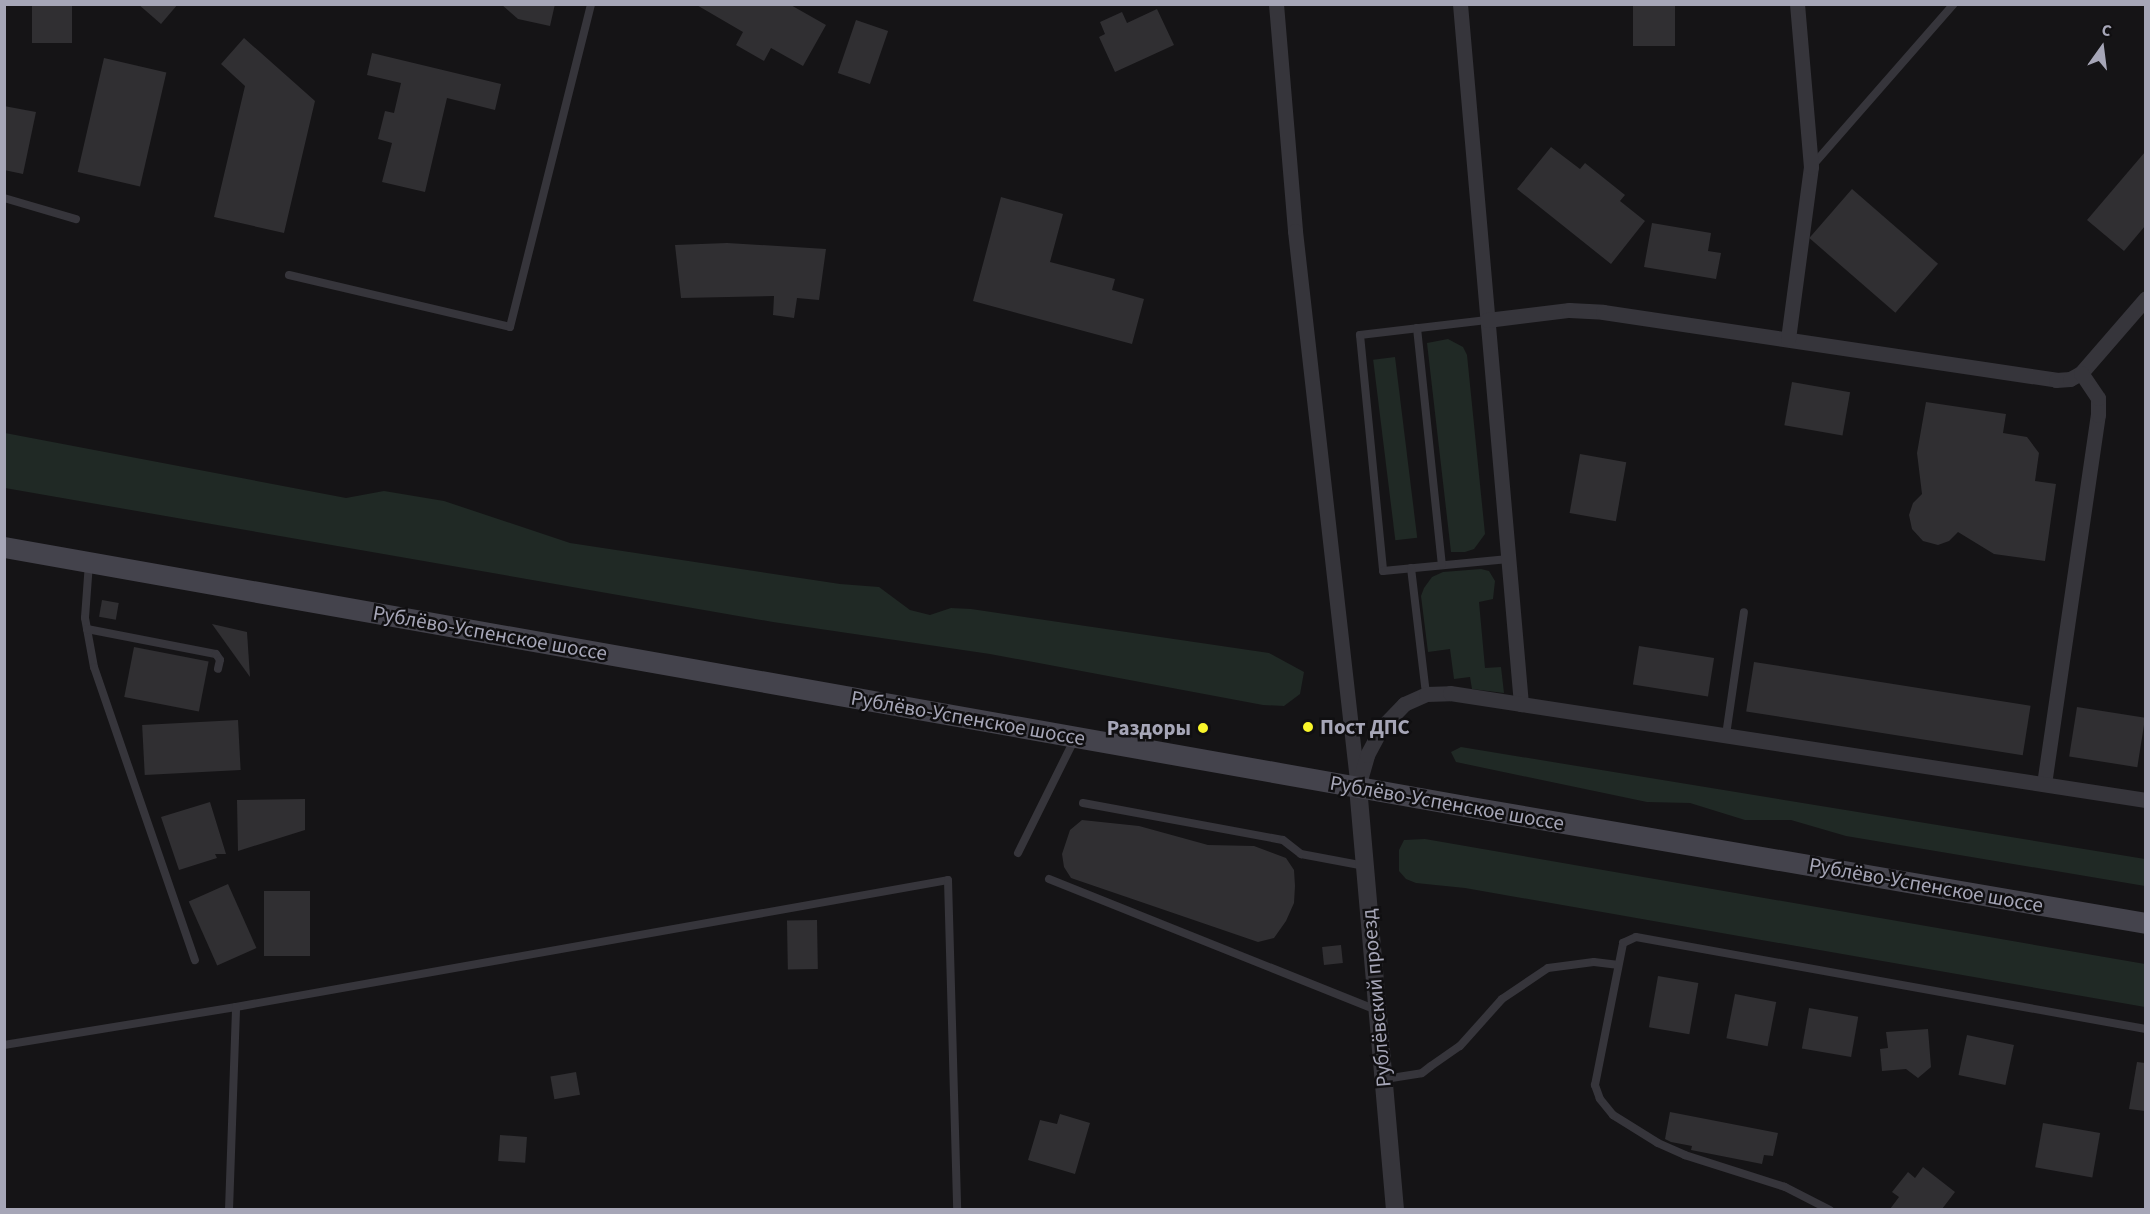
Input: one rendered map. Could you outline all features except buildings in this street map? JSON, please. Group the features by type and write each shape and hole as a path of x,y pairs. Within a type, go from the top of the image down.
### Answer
{"main road":[{"name":"Рублёво-Успенское шоссе","path":"4,547 1358,787 2145,923"}],"street":[{"path":"1276,4 1295,231 1358,787"},
{"path":"1460,4 1521,704"},
{"path":"1788,339 1811,168 1797,4"},
{"path":"1487,320 1569,310 1603,312 2056,380 2070,379 2081,373 2145,297"},
{"path":"2044,784 2098,415 2098,398 2081,373"},
{"path":"1358,787 1367,755 1382,727 1404,704 1426,694 1450,693 2145,800"},
{"name":"Рублёвский проезд","path":"1358,787 1395,1209"}],"lane":[{"path":"289,275 510,327 591,4"},
{"path":"1811,168 1954,4"},
{"path":"4,198 76,219"},
{"path":"1487,320 1360,335 1383,571 1508,559"},
{"path":"1417,328 1442,565"},
{"path":"89,561 85,618 94,667 195,960"},
{"path":"1411,568 1426,694"},
{"path":"1726,735 1744,612"},
{"path":"87,629 216,654 220,660 218,669"},
{"path":"1018,853 1075,737"},
{"path":"1083,803 1283,840 1300,855 1365,866"},
{"path":"1049,879 1378,1011"},
{"path":"4,1045 236,1007 948,880 957,1209"},
{"path":"1830,1209 1785,1187 1685,1155 1658,1143 1613,1115 1600,1099 1595,1085 1623,943 1636,937 2145,1029"},
{"path":"1384,1080 1412,1076 1431,1066 1460,1046 1502,999 1548,968 1594,962 1617,965"},
{"path":"229,1209 236,1007"}],"shaded area":[{"path":"1448,339 1463,347 1467,355 1485,534 1474,549 1465,552 1451,552 1427,343"},
{"path":"1395,357 1417,538 1395,540 1373,360"},
{"path":"5,433 346,498 384,491 444,501 570,543 840,584 879,587 910,610 930,615 951,608 971,609 1269,653 1304,672 1300,694 1284,706 1263,705 990,654 773,622 5,488"},
{"path":"1481,569 1489,571 1495,581 1493,599 1479,602 1485,668 1501,667 1504,693 1472,689 1470,677 1454,679 1450,649 1428,652 1421,596 1424,588 1432,577 1443,572"},
{"path":"1461,747 2145,859 2145,886 1846,836 1791,820 1745,820 1690,803 1647,802 1456,762 1451,752"},
{"path":"1425,839 2145,964 2145,1007 1465,888 1416,883 1406,879 1399,871 1399,850 1404,840"}],"place":[{"name":"Пост ДПС","path":"1308,727"},
{"name":"Раздоры","path":"1203,728"}]}
